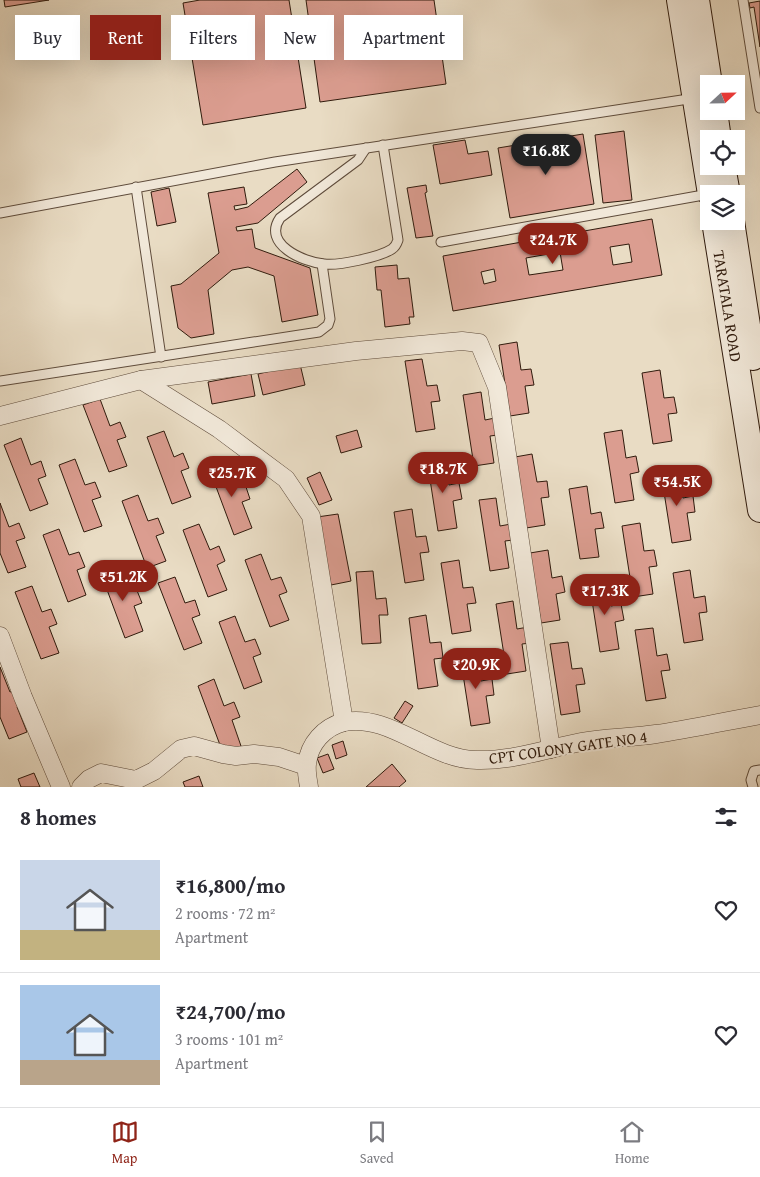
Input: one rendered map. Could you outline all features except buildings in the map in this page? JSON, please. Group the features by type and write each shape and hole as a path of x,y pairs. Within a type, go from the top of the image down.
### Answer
{"main road":[{"path":"679,0 700,80"},
{"path":"697,0 702,75"},
{"path":"705,120 709,185"},
{"name":"TARATALA ROAD","path":"715,230 760,510"},
{"path":"733,230 760,405"}],"street":[{"path":"0,416 141,380 356,351 462,341 480,343 497,387 551,749"},
{"path":"141,380 219,429 286,479 311,516 344,722 327,729 310,748 306,766 308,787"},
{"path":"0,636 23,697 61,787"},
{"name":"CPT COLONY GATE NO 4","path":"344,722 380,724 455,757 475,760 508,759 582,742 656,734 760,715"},
{"path":"81,787 101,773 136,780 154,771 181,749 194,746 230,755 254,754 279,757 306,766"}],"lane":[{"path":"743,0 760,108"},
{"path":"0,213 275,162 700,92"},
{"path":"366,148 358,160 280,218 274,228 280,245 296,254 322,264 364,259 391,250 398,240 383,145"},
{"path":"136,188 161,357"},
{"path":"440,242 700,196"},
{"path":"0,382 319,332 324,330 330,319 322,264"},
{"path":"753,787 751,780 754,771 760,770"}]}
